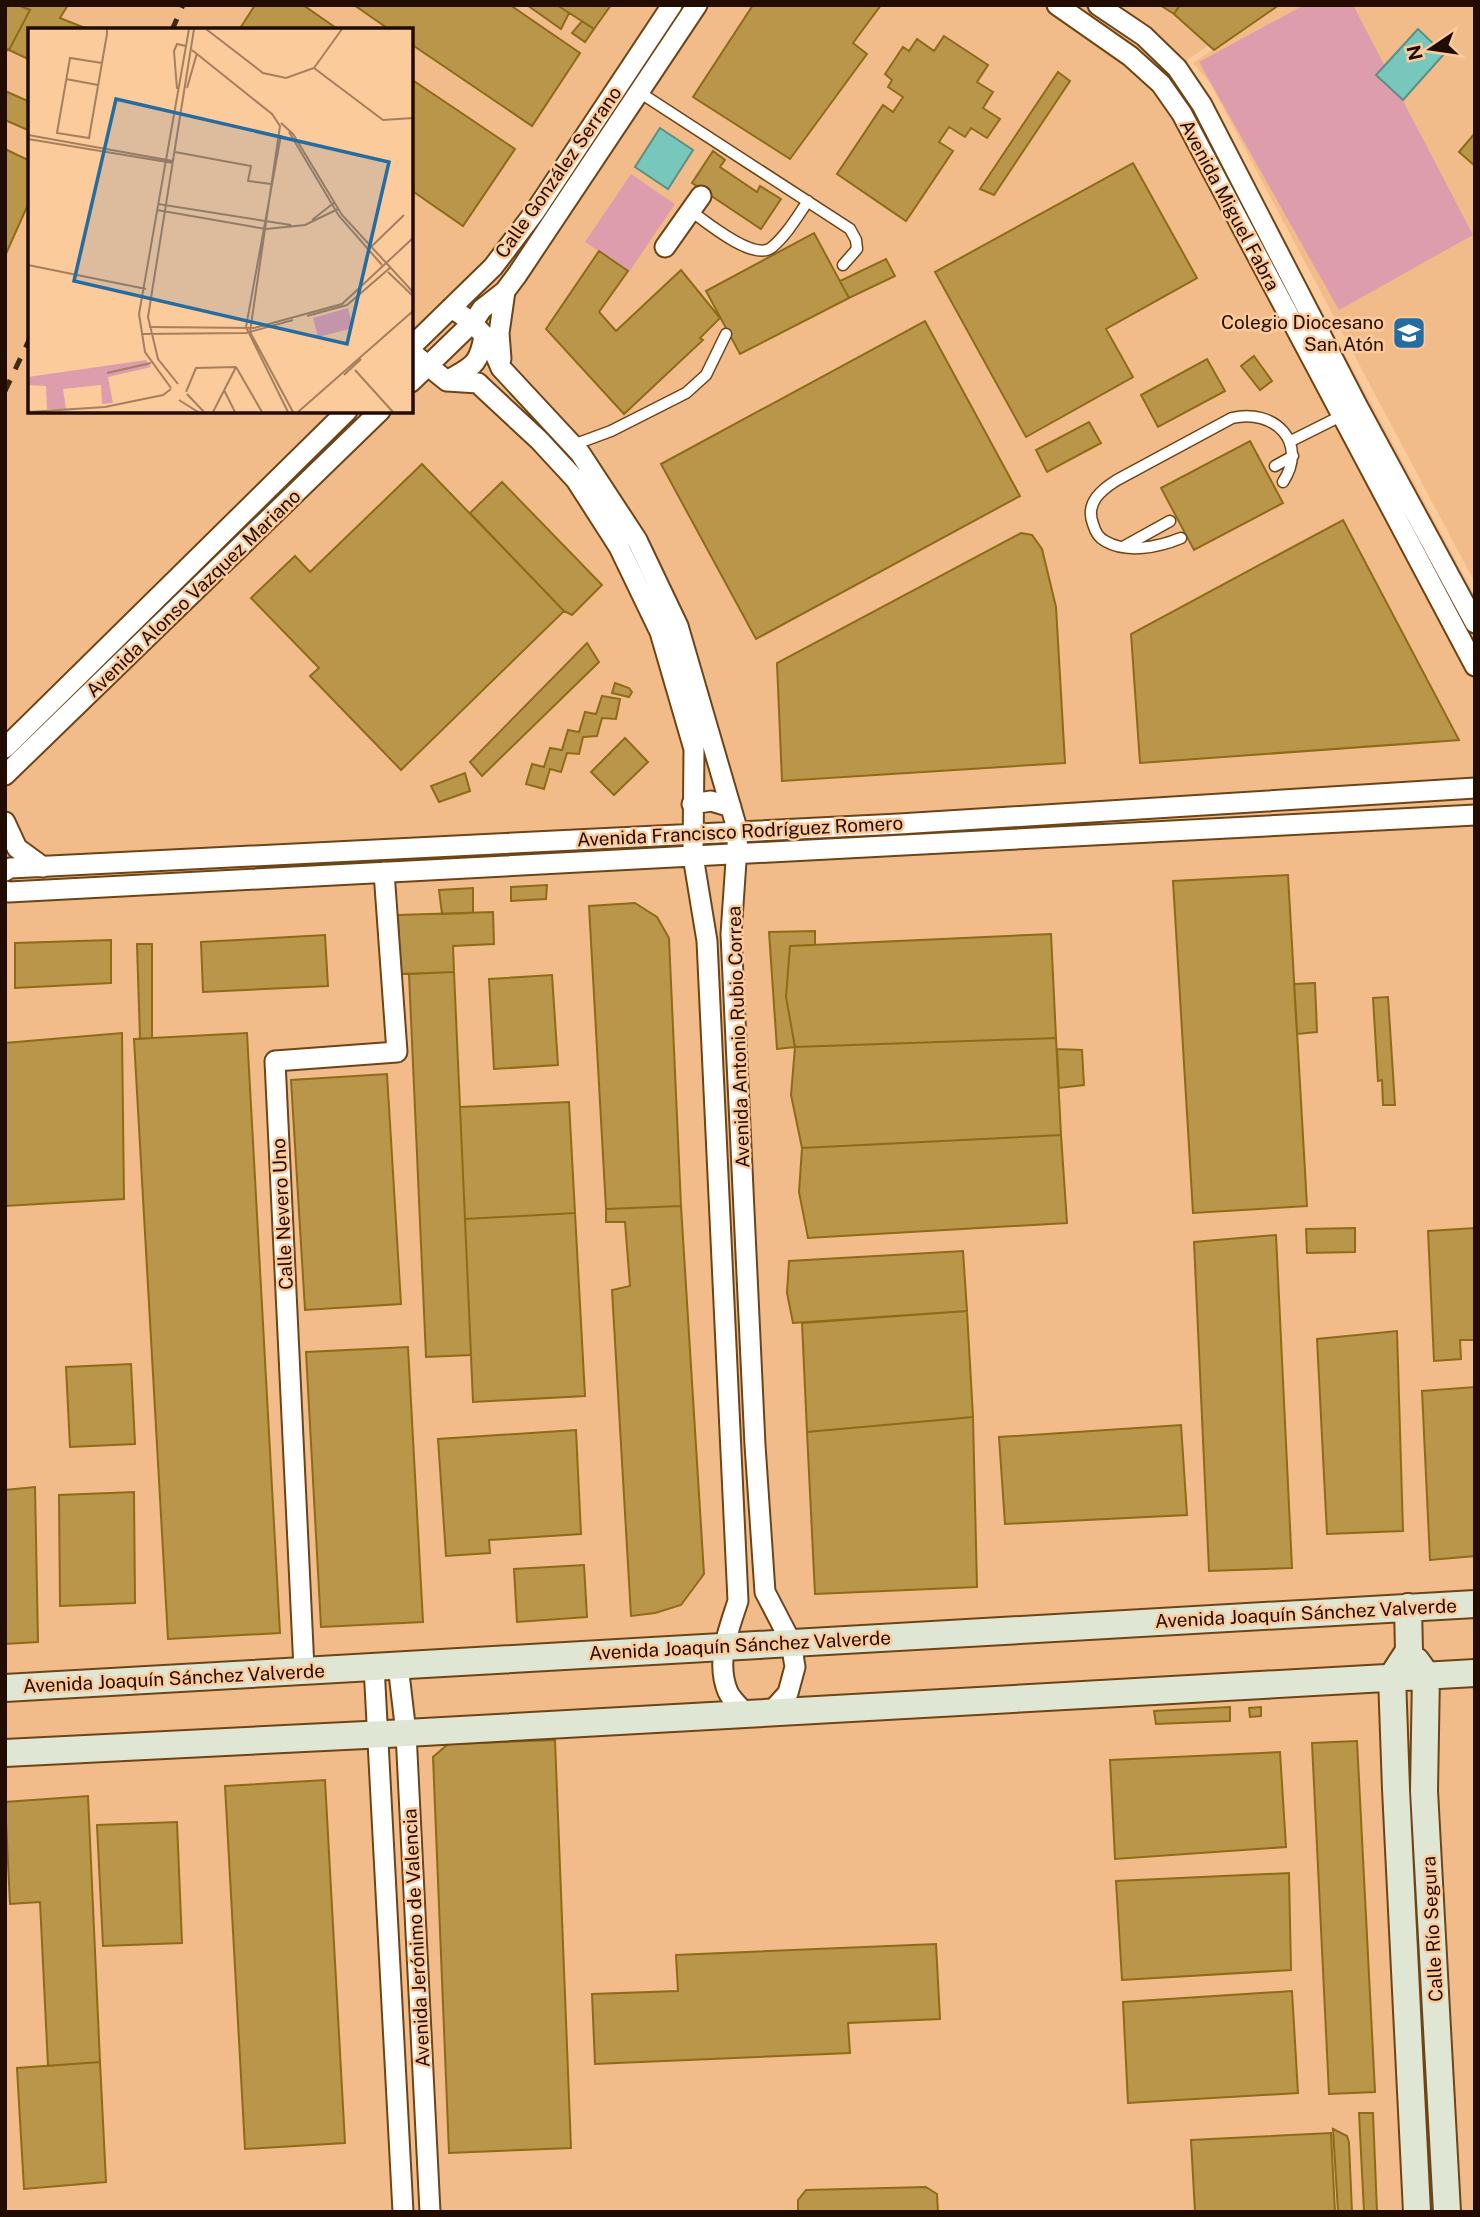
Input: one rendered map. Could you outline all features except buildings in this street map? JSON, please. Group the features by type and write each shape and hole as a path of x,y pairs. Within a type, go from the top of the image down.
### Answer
{"main road":[{"name":"Avenida Joaquín Sánchez Valverde","path":"5,1688 1475,1604"},
{"name":"Calle Río Segura","path":"1408,1607 1410,1670 1424,1791 1447,2212"},
{"name":"Calle Río Segura","path":"1410,1670 1395,1789 1418,2212"},
{"path":"5,1753 1351,1681 1410,1670 1475,1673"},
{"path":"1351,1681 1377,1696 1382,1703 1395,1789"},
{"path":"1414,2142 1443,2141"}],"street":[{"name":"Calle González Serrano","path":"413,348 493,267 534,212 671,5"},
{"name":"Calle González Serrano","path":"447,380 474,366 481,357 480,322 525,264 697,5"},
{"name":"Avenida Miguel Fabra","path":"1056,5 1130,56 1161,84 1182,114 1349,412 1475,623"},
{"name":"Avenida Miguel Fabra","path":"1098,5 1144,36 1177,68 1202,105 1349,412 1475,666"},
{"path":"665,247 696,204"},
{"path":"413,352 447,380 478,383 482,387 501,368 499,332 505,290"},
{"path":"413,380 480,322 451,308"},
{"name":"Avenida Antonio Rubio Correa","path":"480,322 501,368 576,449 638,540 678,626 694,749 691,834 693,856 707,941 738,1601 724,1646 723,1670 728,1692 745,1713"},
{"name":"Avenida Antonio Rubio Correa","path":"482,387 576,480 619,547 685,681 738,832 733,887 732,948 755,1445 765,1592 791,1642 795,1667 788,1693 771,1712"},
{"name":"Avenida Alonso Vazquez Mariano","path":"5,748 345,413"},
{"name":"Avenida Alonso Vazquez Mariano","path":"5,776 378,413"},
{"path":"562,465 576,449"},
{"name":"Avenida Francisco Rodríguez Romero","path":"5,871 10,868 899,824 1475,788"},
{"name":"Avenida Francisco Rodríguez Romero","path":"692,804 711,801 731,807"},
{"name":"Avenida Francisco Rodríguez Romero","path":"5,891 1475,815"},
{"path":"5,822 17,848 43,867"},
{"name":"Calle Nevero Uno","path":"304,1669 275,1061 397,1052 384,872"},
{"path":"698,890 715,893 733,887"},
{"name":"Avenida Jerónimo de Valencia","path":"386,1666 406,1733 430,2212"},
{"name":"Avenida Jerónimo de Valencia","path":"386,1666 378,1734 403,2212"}],"lane":[{"path":"639,92 850,229 857,249 843,264"},
{"path":"696,204 739,244 762,252 769,250 785,233 808,201"},
{"path":"576,449 686,393 706,375 726,334"},
{"path":"1292,441 1349,412"},
{"path":"1181,538 1147,548 1123,547 1105,541 1096,533 1091,519 1091,507 1104,487 1232,418 1241,416 1263,418 1283,431 1292,441 1293,456 1283,482"},
{"path":"1275,466 1293,456"},
{"path":"1123,547 1170,522"}],"shaded area":[{"path":"5,5 1268,5 1187,60 1475,596 1475,2212 5,2212"},
{"name":"Colegio Diocesano San Atón","path":"1279,5 1475,5 1475,583 1210,83 1193,63"},
{"path":"1304,5 1353,5 1473,235 1339,310 1199,62"},
{"path":"631,174 675,204 629,272 585,242"}],"water":[{"path":"1418,29 1444,54 1403,100 1376,75"},
{"path":"660,128 693,150 668,189 635,167"}],"railway":[{"path":"173,28 183,5"},
{"path":"5,391 28,342"}],"place":[{"name":"Colegio Diocesano San Atón","path":"1409,333"}]}
